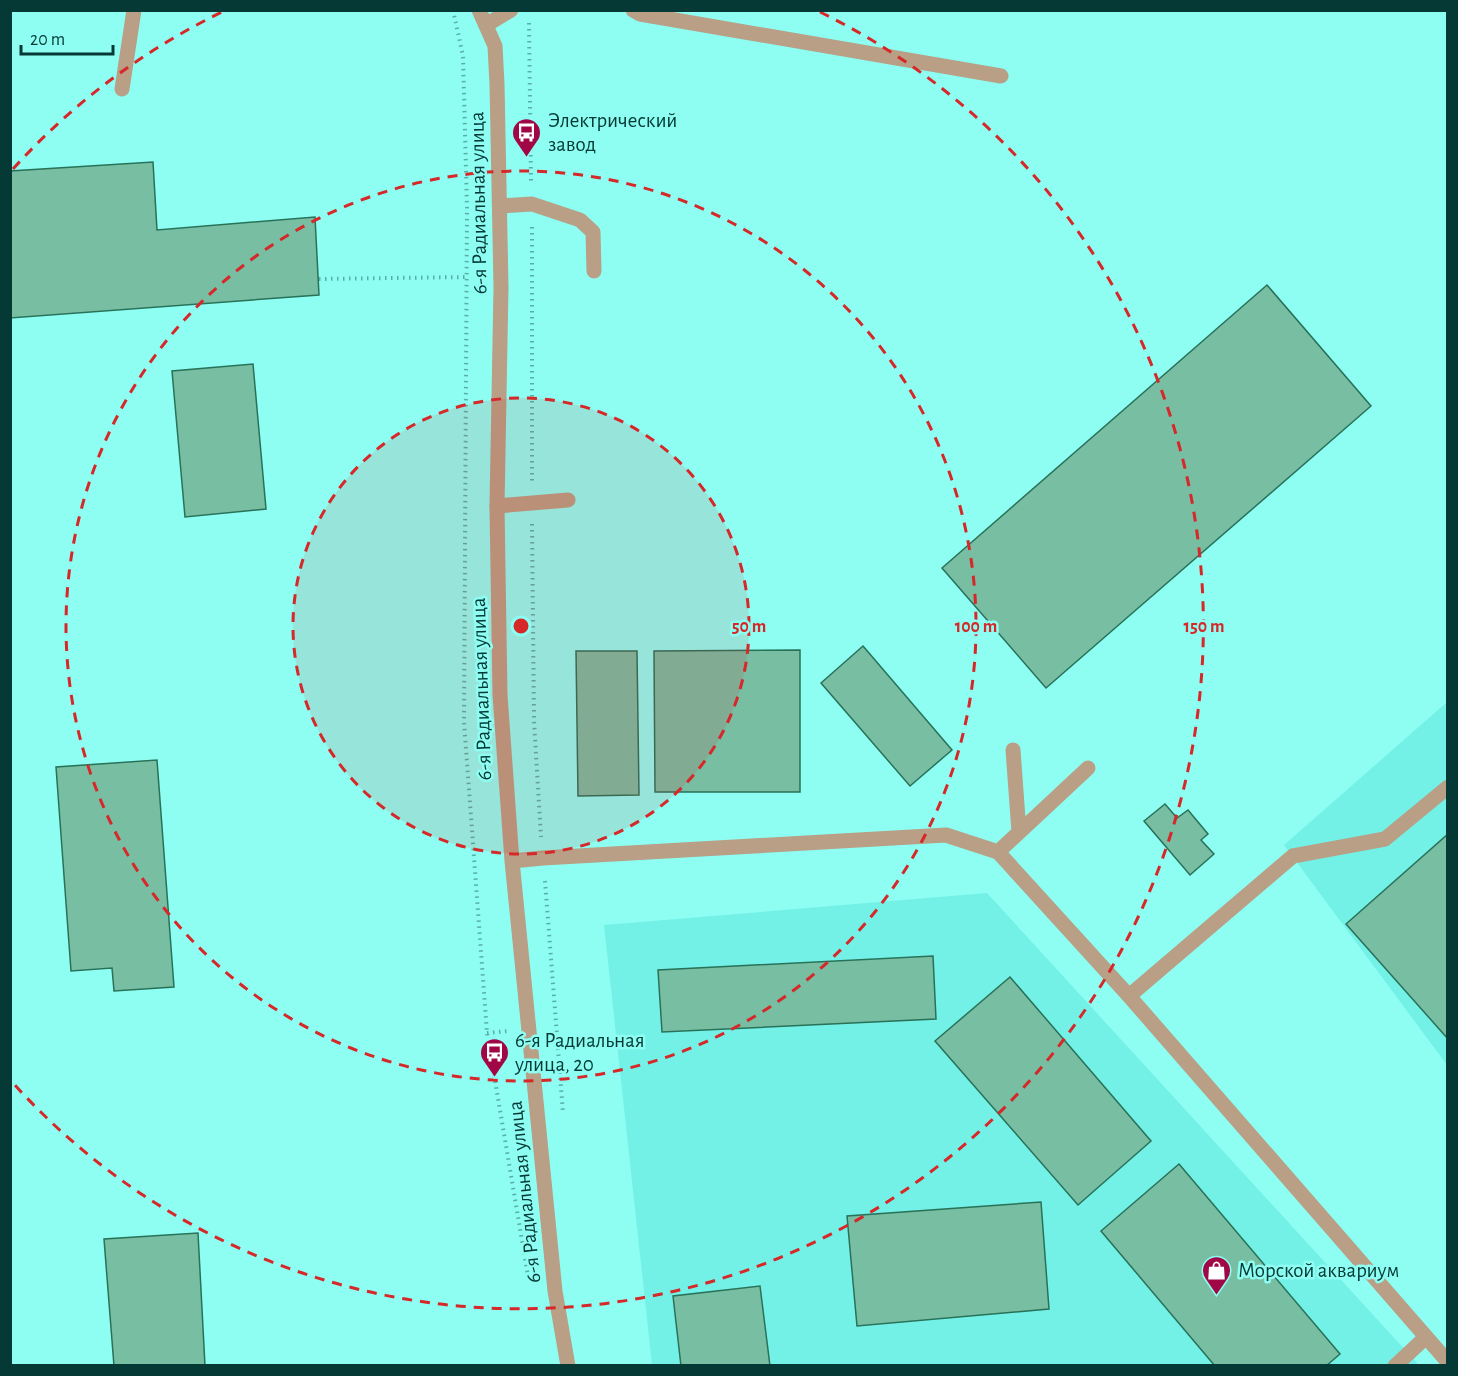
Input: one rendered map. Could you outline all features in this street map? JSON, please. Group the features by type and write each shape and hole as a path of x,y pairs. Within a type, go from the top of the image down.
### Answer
{"street":[{"path":"122,89 134,10"},
{"name":"6-я Радиальная улица","path":"479,10 495,46 497,84 501,287 497,506 500,695 512,861 555,1291 568,1365"},
{"path":"486,25 511,10"},
{"path":"633,10 640,14 1001,76"},
{"path":"500,206 532,204 580,219 593,232 594,271"},
{"path":"497,506 568,500"},
{"path":"1013,750 1019,832"},
{"path":"998,852 1088,768"},
{"path":"1129,996 1293,856 1385,838 1448,787"},
{"path":"512,861 946,835 998,852 1129,996 1448,1362"},
{"path":"1395,1365 1426,1337"}],"path":[{"path":"529,22 534,721 564,1121"},
{"path":"319,279 468,276"}],"shaded area":[{"path":"1447,702 1447,1065 1284,845"},
{"path":"987,893 1419,1365 652,1365 604,925"}],"building":[{"path":"153,162 157,230 315,217 319,295 10,318 10,171"},
{"path":"1267,285 1371,406 1046,688 942,568"},
{"path":"253,364 266,509 185,517 172,371"},
{"path":"863,646 952,750 910,786 821,683"},
{"path":"800,650 800,792 655,792 654,651"},
{"path":"576,651 637,651 639,795 578,796"},
{"path":"157,760 174,987 114,991 112,968 71,971 56,767"},
{"path":"1165,804 1177,818 1188,810 1208,834 1201,840 1214,854 1190,875 1144,821"},
{"path":"1448,834 1448,1039 1346,924"},
{"path":"933,956 936,1019 662,1032 658,970"},
{"path":"1010,977 1151,1141 1078,1205 935,1041"},
{"path":"1179,1164 1340,1354 1326,1366 1215,1366 1101,1231"},
{"path":"1041,1202 1049,1309 857,1326 847,1216"},
{"path":"198,1233 205,1366 114,1366 104,1239"},
{"path":"760,1286 770,1366 681,1366 673,1296"}],"place":[{"name":"Электрический завод","path":"527,158"},
{"name":"6-я Радиальная улица, 20","path":"494,1078"},
{"name":"Морской аквариум","path":"1217,1296"}]}
